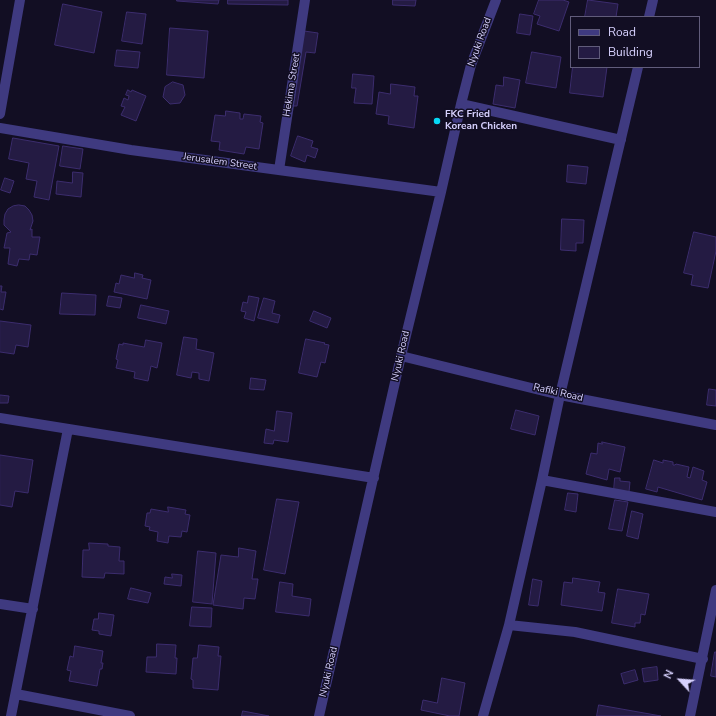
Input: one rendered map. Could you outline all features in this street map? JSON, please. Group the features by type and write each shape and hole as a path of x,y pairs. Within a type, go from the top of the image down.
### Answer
{"street":[{"path":"0,114 5,59 20,0"},
{"name":"Hekima Street","path":"279,170 305,0"},
{"name":"Nyuki Road","path":"319,716 401,356 461,104 471,65 496,0"},
{"path":"650,16 654,0"},
{"path":"483,716 509,625 560,394 638,68"},
{"path":"461,104 621,140"},
{"name":"Jerusalem Street","path":"0,128 131,150 441,192"},
{"name":"Rafiki Road","path":"401,356 560,394 716,425"},
{"path":"0,418 374,478"},
{"path":"11,716 68,429"},
{"path":"542,480 716,512"},
{"path":"690,716 703,659 716,590"},
{"path":"0,604 33,609"},
{"path":"509,625 575,632 703,659"},
{"path":"16,694 130,716"}],"building":[{"path":"177,0 219,0 218,4"},
{"path":"228,0 288,0 288,5 228,4"},
{"path":"393,0 416,0 415,6 393,5"},
{"path":"539,0 563,0 569,2 559,31 537,24 540,16 534,14"},
{"path":"588,0 618,4 616,16 585,16"},
{"path":"63,4 102,12 94,53 55,45"},
{"path":"127,12 146,14 142,44 122,41"},
{"path":"520,14 533,16 530,35 517,33"},
{"path":"170,28 208,31 204,78 167,75"},
{"path":"304,31 318,33 315,53 306,52 297,106 293,106"},
{"path":"117,50 140,52 138,68 115,66"},
{"path":"532,52 561,57 556,88 526,83"},
{"path":"573,68 607,68 603,97 570,93"},
{"path":"353,74 374,76 372,104 354,103 356,88 352,88"},
{"path":"504,77 520,80 515,108 493,104 496,85 503,86"},
{"path":"173,82 183,85 185,95 180,103 170,104 163,97 165,87"},
{"path":"391,84 415,87 414,96 418,96 414,128 388,124 389,116 376,114 379,92 390,94"},
{"path":"128,90 131,92 132,90 146,96 136,121 121,115 125,107 121,106 124,98 128,100 129,96 126,95"},
{"path":"226,111 240,113 240,119 243,119 244,114 261,116 260,122 263,123 259,149 246,147 244,154 219,150 220,142 211,141 215,115 225,116"},
{"path":"298,136 313,141 311,147 318,149 315,158 307,155 305,162 291,156"},
{"path":"13,138 59,146 49,200 34,197 37,181 26,179 29,163 9,159"},
{"path":"63,146 83,149 80,169 60,166"},
{"path":"568,165 588,167 586,184 567,182"},
{"path":"73,172 83,173 81,197 56,194 57,181 72,183"},
{"path":"5,178 14,181 10,193 1,190"},
{"path":"19,205 25,206 32,215 33,221 30,230 32,229 32,237 40,237 37,255 30,254 29,260 19,259 17,266 8,264 10,248 4,248 7,233 11,232 4,225 4,220 8,209"},
{"path":"562,219 584,220 583,243 576,243 576,251 561,250"},
{"path":"694,232 716,237 716,251 708,288 691,285 693,275 684,273"},
{"path":"135,273 143,275 142,278 151,280 147,299 114,292 116,283 119,284 121,275 134,278"},
{"path":"0,286 2,286 1,292 6,292 3,310 0,309"},
{"path":"62,293 96,295 95,315 60,314"},
{"path":"109,296 122,298 120,308 107,306"},
{"path":"249,296 259,298 254,321 244,318 246,312 241,311 243,302 247,303"},
{"path":"264,298 275,301 272,313 280,315 278,323 258,318"},
{"path":"141,305 169,311 166,324 138,318"},
{"path":"314,311 331,318 327,328 310,321"},
{"path":"0,321 31,325 28,347 16,345 14,354 0,352"},
{"path":"184,337 197,339 196,349 214,353 209,381 199,379 199,373 192,372 191,378 177,375"},
{"path":"306,339 329,345 325,363 321,362 317,377 299,373"},
{"path":"146,340 162,343 157,368 151,366 148,381 134,378 135,372 116,368 119,344 123,345 123,343 144,347"},
{"path":"251,378 266,380 264,390 250,389"},
{"path":"709,389 716,390 716,406 707,405"},
{"path":"0,395 9,396 8,403 0,403"},
{"path":"516,410 539,416 535,435 511,429"},
{"path":"277,411 292,413 288,442 274,440 273,444 264,443 266,429 274,431"},
{"path":"602,442 625,447 620,472 609,469 607,480 586,474 591,453 597,454 598,443 602,444"},
{"path":"0,455 33,460 28,493 15,491 12,507 0,505"},
{"path":"654,460 663,463 663,460 673,462 673,465 676,464 689,467 687,477 690,478 693,467 704,471 702,480 707,482 702,500 658,487 657,492 646,489"},
{"path":"615,478 620,478 620,481 630,482 629,492 614,491"},
{"path":"568,493 578,494 576,512 565,510"},
{"path":"277,499 299,502 285,574 264,570"},
{"path":"615,500 628,502 622,531 609,529"},
{"path":"168,507 186,510 185,514 190,515 187,532 182,531 181,537 169,536 168,543 157,541 158,532 149,530 150,527 145,526 147,513 150,513 151,509 168,512"},
{"path":"632,511 643,514 638,539 627,536"},
{"path":"89,543 108,544 108,546 120,547 119,561 124,561 124,574 105,573 104,578 82,577 83,550 89,550"},
{"path":"239,548 256,551 252,579 258,579 255,599 244,598 243,609 213,605 221,555 238,557"},
{"path":"198,551 216,553 212,604 193,602"},
{"path":"172,574 182,575 181,586 164,584 165,577 172,578"},
{"path":"573,578 600,582 598,592 605,593 602,611 561,605 564,582 572,583"},
{"path":"533,579 542,581 538,606 529,605"},
{"path":"280,582 293,584 292,596 311,599 309,616 276,612"},
{"path":"131,588 151,593 148,603 128,599"},
{"path":"618,589 649,594 645,615 641,614 640,623 635,623 635,627 612,623"},
{"path":"192,607 212,608 211,627 190,626"},
{"path":"99,613 114,615 111,636 99,634 99,631 92,630 94,619 98,619"},
{"path":"157,644 176,645 176,674 146,672 147,657 156,657"},
{"path":"199,645 219,647 218,656 221,656 218,690 193,688 193,680 191,679 193,658 197,658"},
{"path":"75,646 103,651 101,663 103,663 102,669 100,669 97,686 69,681 71,671 67,670 70,656 73,657"},
{"path":"716,652 716,677 711,676"},
{"path":"657,667 658,680 644,682 642,669"},
{"path":"635,670 638,680 624,684 621,674"},
{"path":"442,678 465,683 459,716 450,716 421,710 423,700 437,703"},
{"path":"599,705 661,716 597,716"},
{"path":"243,711 269,716 242,716"}],"place":[{"name":"FKC Fried Korean Chicken","path":"437,121"}]}
